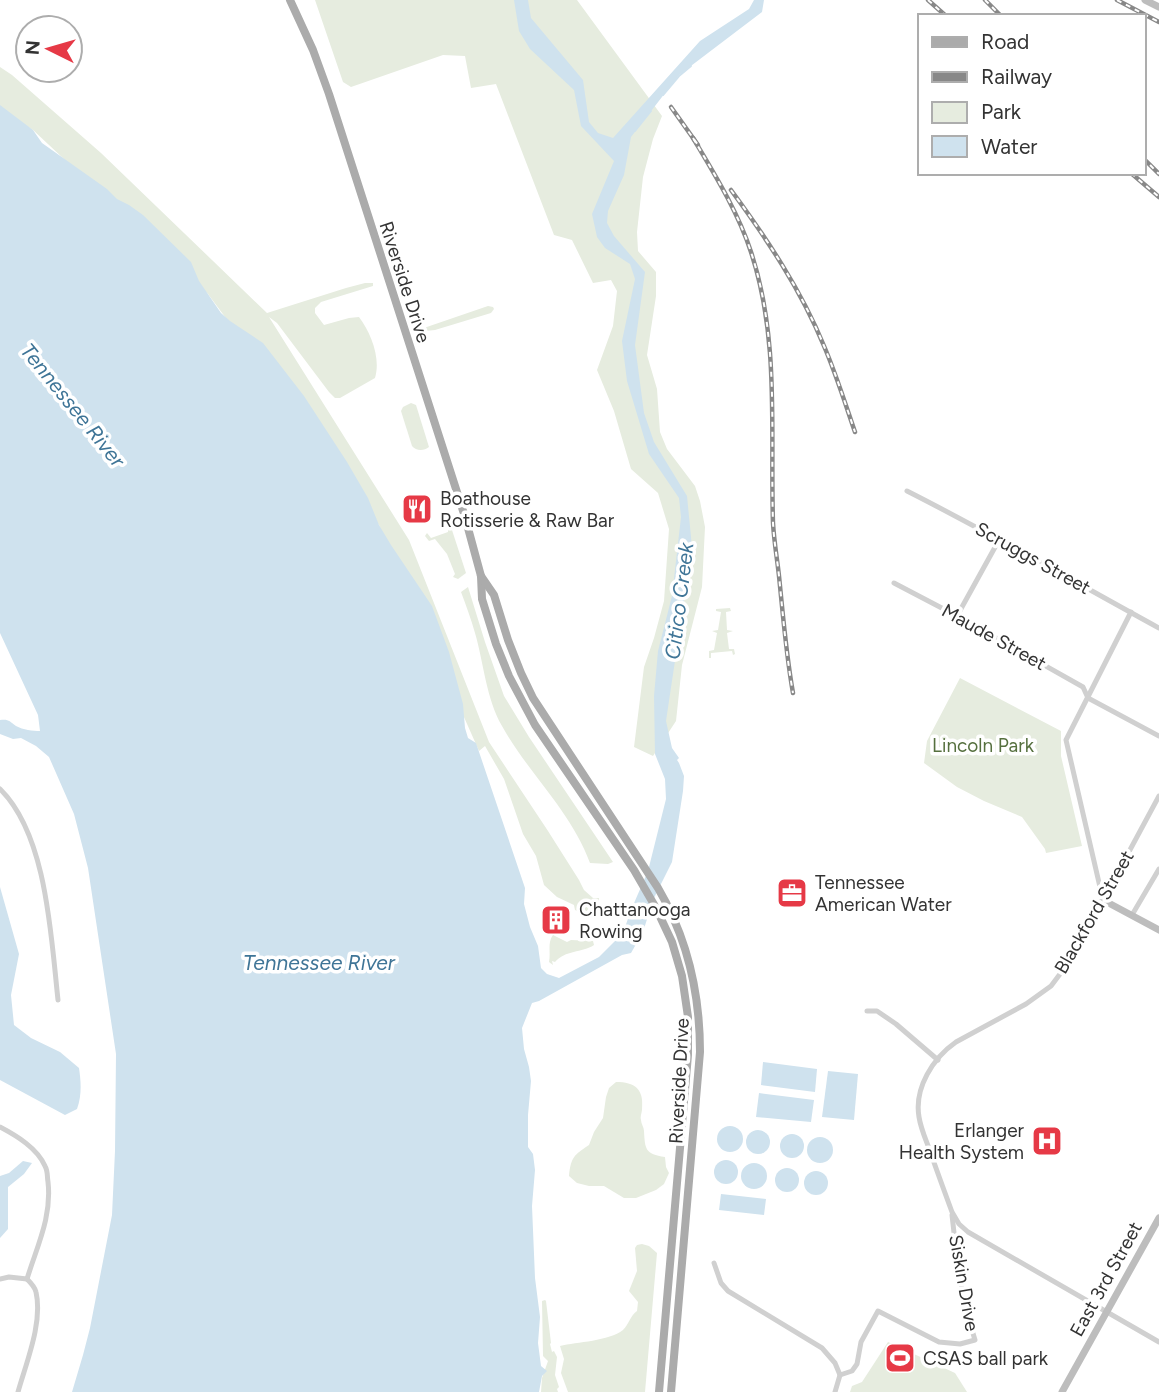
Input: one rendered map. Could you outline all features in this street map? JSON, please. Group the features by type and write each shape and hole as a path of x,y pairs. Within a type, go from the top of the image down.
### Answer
{"main road":[{"name":"Riverside Drive","path":"290,0 329,94 462,507 481,576 482,599 496,644 509,676 535,725 634,870 656,908 672,942 682,976 688,1017 688,1055 659,1392"},
{"path":"1145,0 1159,7"},
{"name":"Riverside Drive","path":"481,576 494,595 520,673 533,698 670,908 690,961 698,999 700,1052 671,1392"},
{"path":"1103,900 1159,930"},
{"name":"East 3rd Street","path":"1062,1392 1159,1217"}],"street":[{"name":"Scruggs Street","path":"907,491 1159,628"},
{"path":"957,616 999,540"},
{"name":"Maude Street","path":"894,583 1083,687 1088,698 1159,737"},
{"path":"1103,900 1066,740 1131,612"},
{"path":"0,789 11,800 23,822 40,869 58,1000"},
{"name":"Blackford Street","path":"952,1212 918,1115 919,1094 923,1082 947,1049 956,1042 1026,1004 1051,986 1103,900 1159,796"},
{"path":"1132,915 1159,869"},
{"path":"867,1011 877,1011 896,1024 938,1060"},
{"path":"0,1127 34,1150 46,1168 50,1205 27,1279"},
{"path":"952,1212 959,1224 972,1235 1159,1342"},
{"name":"Siskin Drive","path":"835,1392 840,1375 852,1371 857,1363 861,1342 878,1311 939,1342 960,1344 975,1340 958,1268 952,1212"},
{"path":"714,1263 721,1283 728,1291 822,1348 835,1363 840,1375"},
{"path":"0,1279 27,1279"},
{"path":"18,1392 32,1346 37,1318 36,1290 27,1279"}],"green space":[{"path":"315,0 577,0 662,116 643,177 637,232 638,251 656,272 656,296 647,355 657,389 660,432 667,449 695,486 705,527 702,587 682,665 676,721 653,756 634,747 644,667 664,601 669,529 658,493 631,469 614,411 597,370 613,326 617,291 611,280 593,283 572,240 554,235 496,84 471,88 465,56 443,55 351,87 343,82"},
{"path":"0,67 14,77 14,84 22,84 101,153 267,313 346,288 373,283 373,286 321,302 315,308 315,313 324,325 359,317 374,346 377,362 375,378 340,398 335,398 329,392 277,323 269,317 409,540 489,742 584,890 593,898 599,898 598,915 592,917 575,910 574,905 557,897 544,885 536,856 523,834 504,779 485,746 479,751 379,525 208,294 33,130 0,109"},
{"path":"488,306 494,309 491,313 435,330 416,332 418,330"},
{"path":"411,403 416,405 429,447 425,449 418,450 412,446 401,411"},
{"path":"448,527 451,527 466,573 458,579 453,577 455,574 447,554 435,539 429,541 425,536 427,533 431,538 448,532"},
{"path":"468,587 504,696 613,862 590,863 572,826 502,726 492,704 475,633 461,592"},
{"path":"730,608 731,611 726,612 727,630 733,631 727,633 729,649 734,649 735,654 733,655 732,651 711,653 709,658 709,651 714,650 717,633 712,631 718,630 721,612 716,609"},
{"name":"Lincoln Park","path":"960,678 1061,731 1061,756 1082,846 1046,853 1022,817 957,787 924,763 927,741"},
{"path":"553,935 567,942 593,941 594,945 564,955 555,962 552,961 553,965 549,962"},
{"path":"616,1082 633,1085 640,1092 641,1119 647,1150 665,1157 669,1173 664,1184 636,1198 624,1198 604,1186 577,1183 569,1176 574,1157 589,1145 603,1118 609,1088"},
{"path":"642,1244 657,1253 645,1392 568,1392 561,1373 564,1359 560,1346 610,1337 625,1328 637,1311 638,1302 629,1291 637,1271 635,1248"},
{"path":"545,1300 550,1344 557,1357 555,1375 558,1392 541,1392 542,1378 548,1361 543,1356 542,1301"},
{"name":"CSAS ball park","path":"888,1342 955,1373 967,1392 850,1392 852,1386 862,1382"}],"water":[{"name":"Tennessee River","path":"514,0 528,0 531,18 583,80 589,122 598,133 613,138 700,41 749,9 754,0 764,0 762,12 679,75 631,137 624,175 608,211 607,223 614,236 645,272 635,345 644,413 654,442 687,496 692,547 666,721 672,748 679,758 677,760 684,776 672,862 653,900 643,932 631,953 622,955 532,1003 522,1028 531,1081 528,1147 533,1154 535,1170 532,1206 535,1278 540,1317 538,1343 541,1366 547,1371 542,1376 539,1392 72,1392 90,1328 112,1215 116,1054 88,868 74,814 49,757 21,738 13,739 0,734 0,720 40,731 38,715 0,633 0,105 33,130 42,143 143,215 191,262 199,281 221,313 263,343 304,396 347,462 368,498 379,525 432,606 449,652 463,704 468,738 476,743 525,888 524,904 538,946 541,968 547,974 559,978 599,957 623,933 648,871 666,799 665,779 655,754 654,696 658,651 672,596 681,517 679,498 649,454 627,381 622,341 635,279 630,264 605,248 597,237 592,214 614,161 581,126 574,90 530,49 519,31"},
{"path":"0,887 19,954 11,995 14,1025 31,1038 60,1052 79,1068 79,1104 77,1109 65,1115 0,1080"},
{"path":"763,1062 817,1069 815,1092 761,1085"},
{"path":"828,1071 858,1074 854,1120 822,1117"},
{"path":"759,1093 814,1100 811,1122 756,1117"},
{"path":"730,1126 739,1130 743,1139 739,1148 730,1152 721,1148 717,1139 721,1130"},
{"path":"758,1130 767,1133 770,1142 767,1151 758,1154 749,1151 746,1142 749,1133"},
{"path":"792,1134 801,1137 804,1146 801,1155 792,1158 783,1155 780,1146 783,1137"},
{"path":"820,1137 829,1141 833,1150 829,1159 820,1163 811,1159 807,1150 811,1141"},
{"path":"726,1160 735,1163 738,1172 735,1181 726,1184 717,1181 714,1172 717,1163"},
{"path":"23,1161 32,1163 24,1174 8,1187 8,1229 0,1238 0,1176 9,1173"},
{"path":"754,1163 763,1167 767,1176 763,1185 754,1189 745,1185 741,1176 745,1167"},
{"path":"787,1168 796,1171 799,1180 796,1189 787,1192 778,1189 775,1180 778,1171"},
{"path":"816,1171 825,1174 828,1183 825,1192 816,1195 807,1192 804,1183 807,1174"},
{"path":"721,1194 766,1199 764,1215 719,1210"}],"waterway":[{"path":"663,95 691,66"},
{"path":"635,131 651,111"}],"railway":[{"path":"928,0 944,14"},
{"path":"985,0 999,14"},
{"path":"1117,0 1144,14"},
{"path":"1145,15 1159,22"},
{"path":"671,107 698,145"},
{"path":"693,138 740,223 760,285 772,386 773,530 793,693"},
{"path":"1145,160 1159,174"},
{"path":"1133,175 1159,197"},
{"path":"731,190 770,246 805,305 828,357 855,432"}],"place":[{"name":"Boathouse Rotisserie & Raw Bar","path":"417,509"},
{"name":"Tennessee American Water","path":"792,893"},
{"name":"Chattanooga Rowing","path":"556,920"},
{"name":"Erlanger Health System","path":"1047,1141"},
{"name":"CSAS ball park","path":"900,1358"}],"water label":[{"name":"Citico Creek","path":"679,601"}]}
